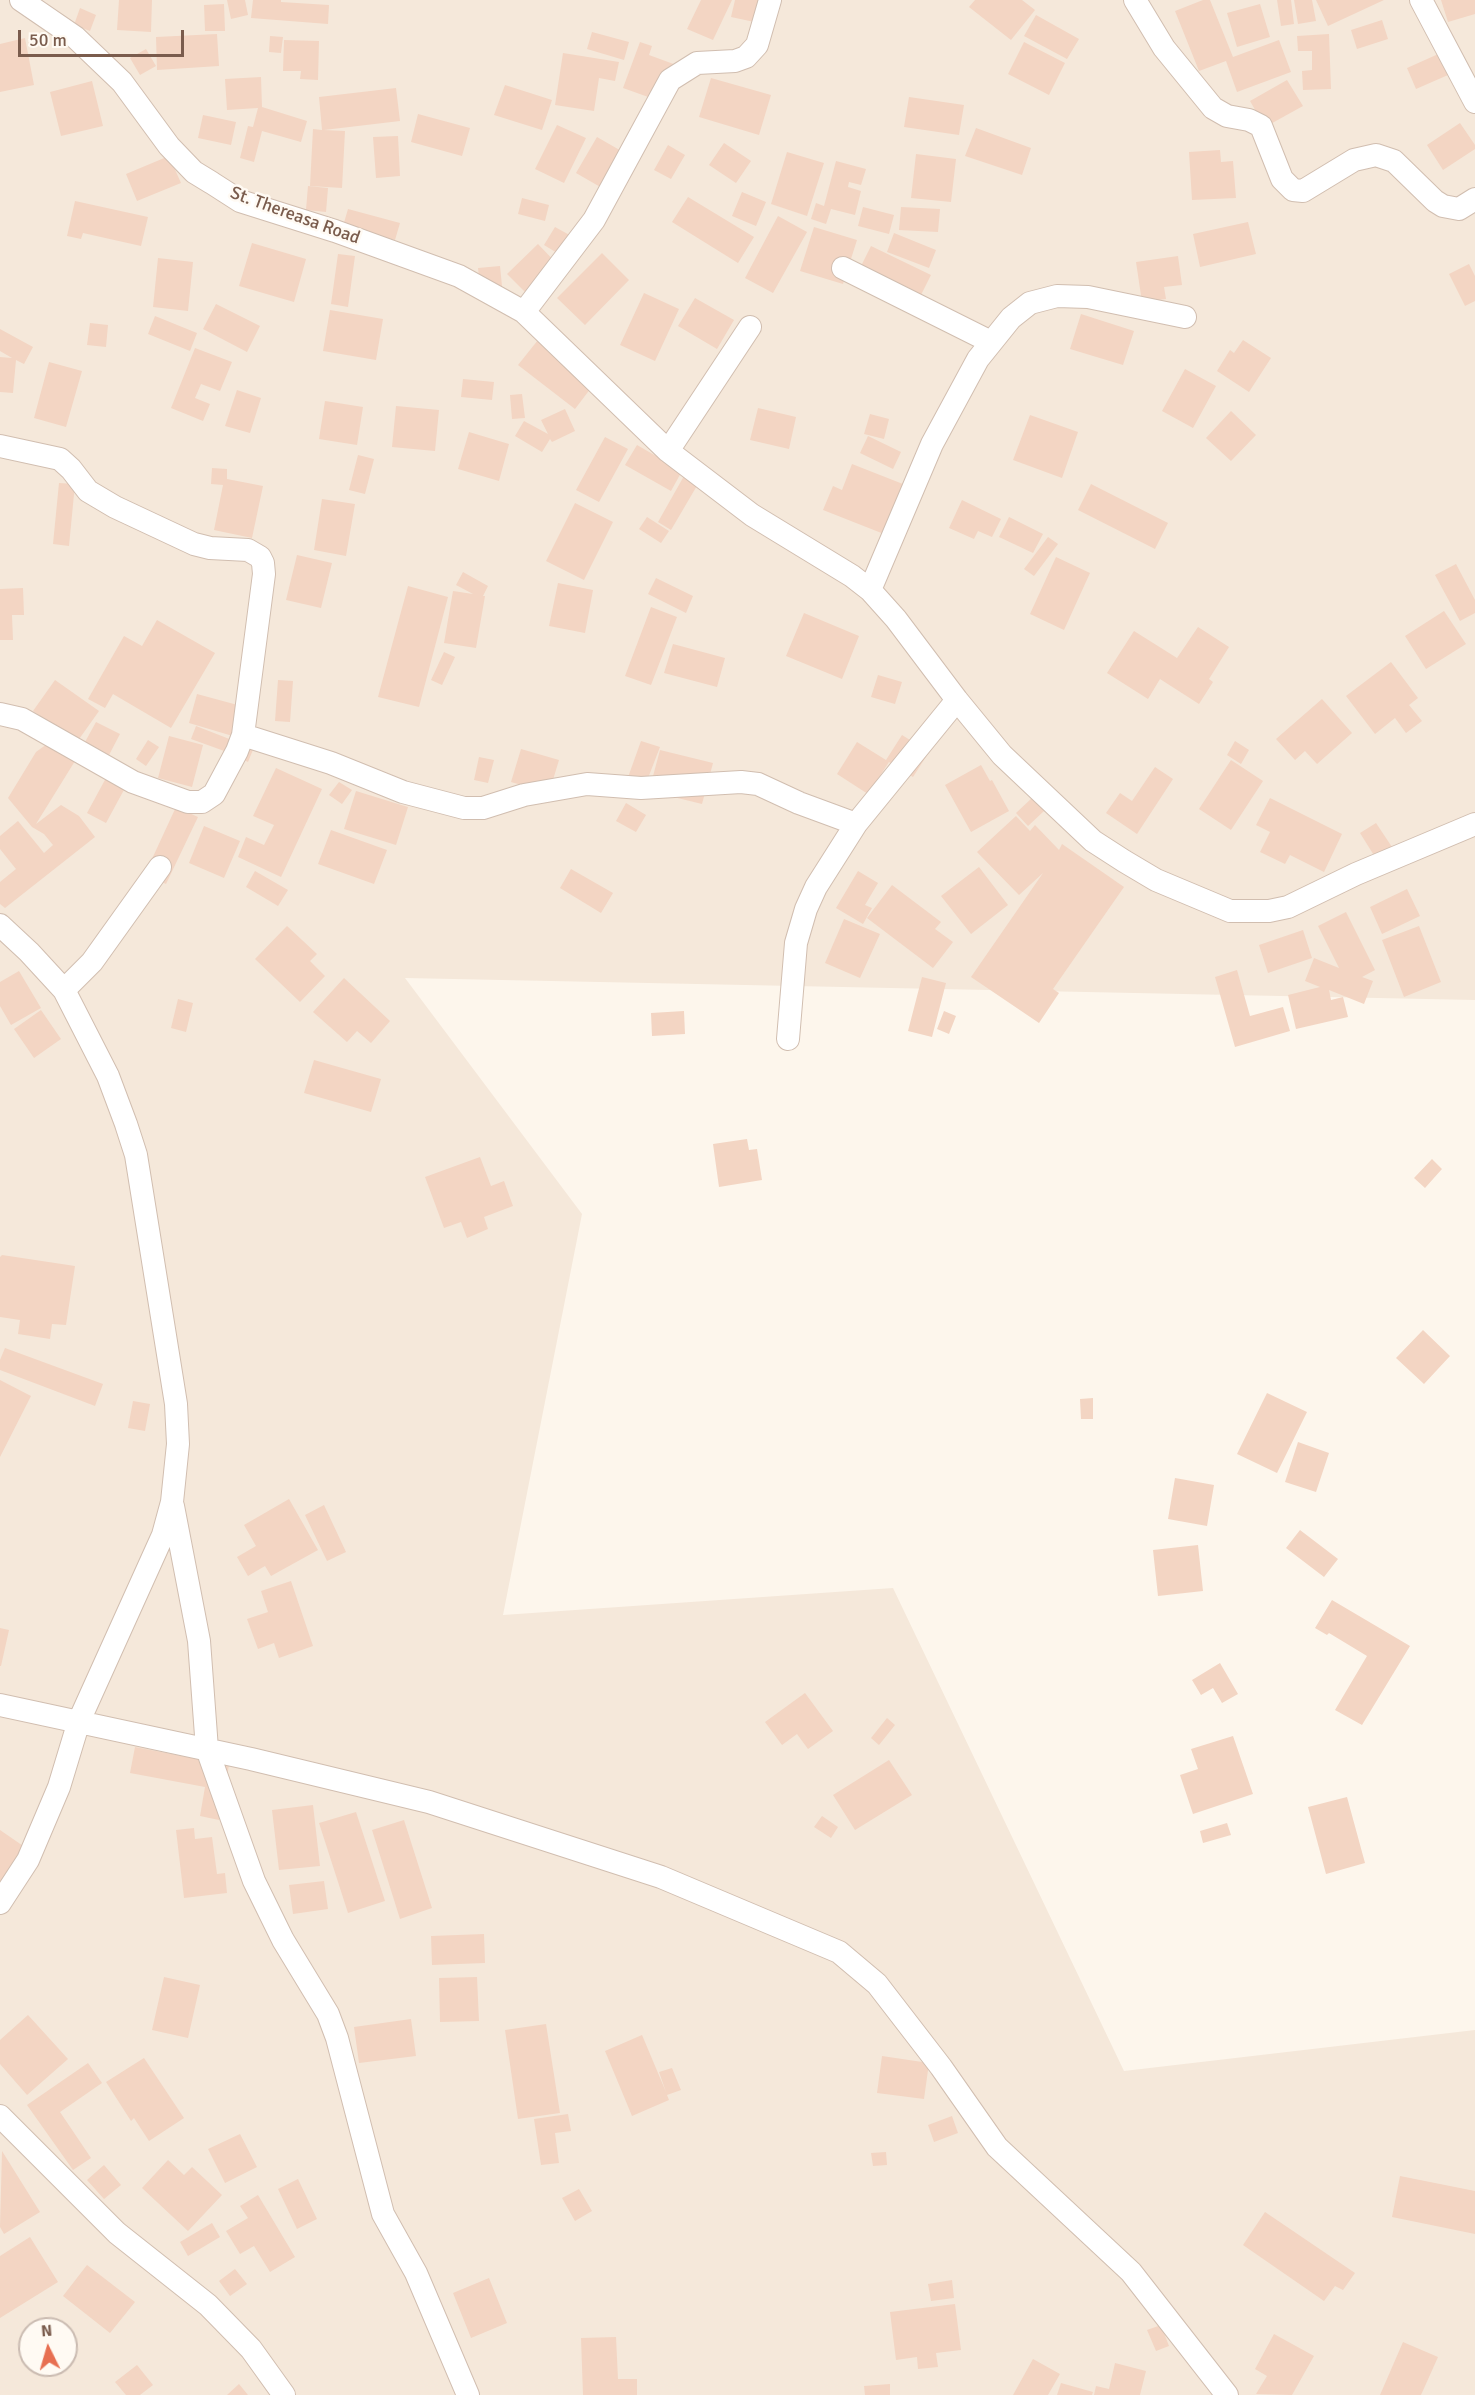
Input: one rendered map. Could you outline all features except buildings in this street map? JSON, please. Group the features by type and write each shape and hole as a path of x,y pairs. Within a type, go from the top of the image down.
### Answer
{"street":[{"name":"St. Thereasa Road","path":"21,0 75,38 122,82 169,146 195,172 240,201 335,231 459,276 524,312 669,450 752,515 852,576 870,590 896,619 1002,755 1094,841 1156,880 1230,911 1269,912 1288,907 1356,874 1475,824"},
{"path":"524,312 594,220 670,80 697,63 735,61 746,57 757,45 770,0"},
{"path":"1135,0 1164,48 1213,108 1227,116 1249,120 1261,126 1282,178 1293,190 1303,191 1354,160 1376,155 1394,161 1443,206 1459,209 1475,199"},
{"path":"1421,0 1475,102"},
{"path":"843,268 991,342"},
{"path":"870,590 932,444 978,359 1011,318 1030,303 1057,296 1088,297 1185,317"},
{"path":"669,450 750,327"},
{"path":"0,446 60,459 88,491 115,507 194,544 210,548 248,550 260,557 264,574 243,735 214,794 202,802 188,802 133,782 22,719 0,714"},
{"path":"788,1039 796,943 806,909 816,887 856,824 957,700"},
{"path":"243,735 331,763 403,792 464,808 483,808 524,795 587,784 641,788 741,782 758,784 799,803 856,824"},
{"path":"64,990 92,962 160,867"},
{"path":"0,926 29,952 64,990 108,1076 136,1155 176,1404 178,1444 172,1502 163,1535 80,1721 59,1787 28,1860 0,1903"},
{"path":"172,1502 199,1641 207,1749 254,1881 282,1940 328,2014 344,2061 383,2214 416,2273 468,2395"},
{"path":"0,1705 207,1749 429,1802 661,1877 839,1952 877,1984 941,2067 997,2147 1131,2272 1227,2395"},
{"path":"0,2116 117,2233 208,2305 251,2349 284,2395"}],"shaded area":[{"path":"0,0 1475,0 1475,1000 405,978 582,1214 503,1615 893,1588 1124,2071 1475,2030 1475,2395 0,2395"}]}
